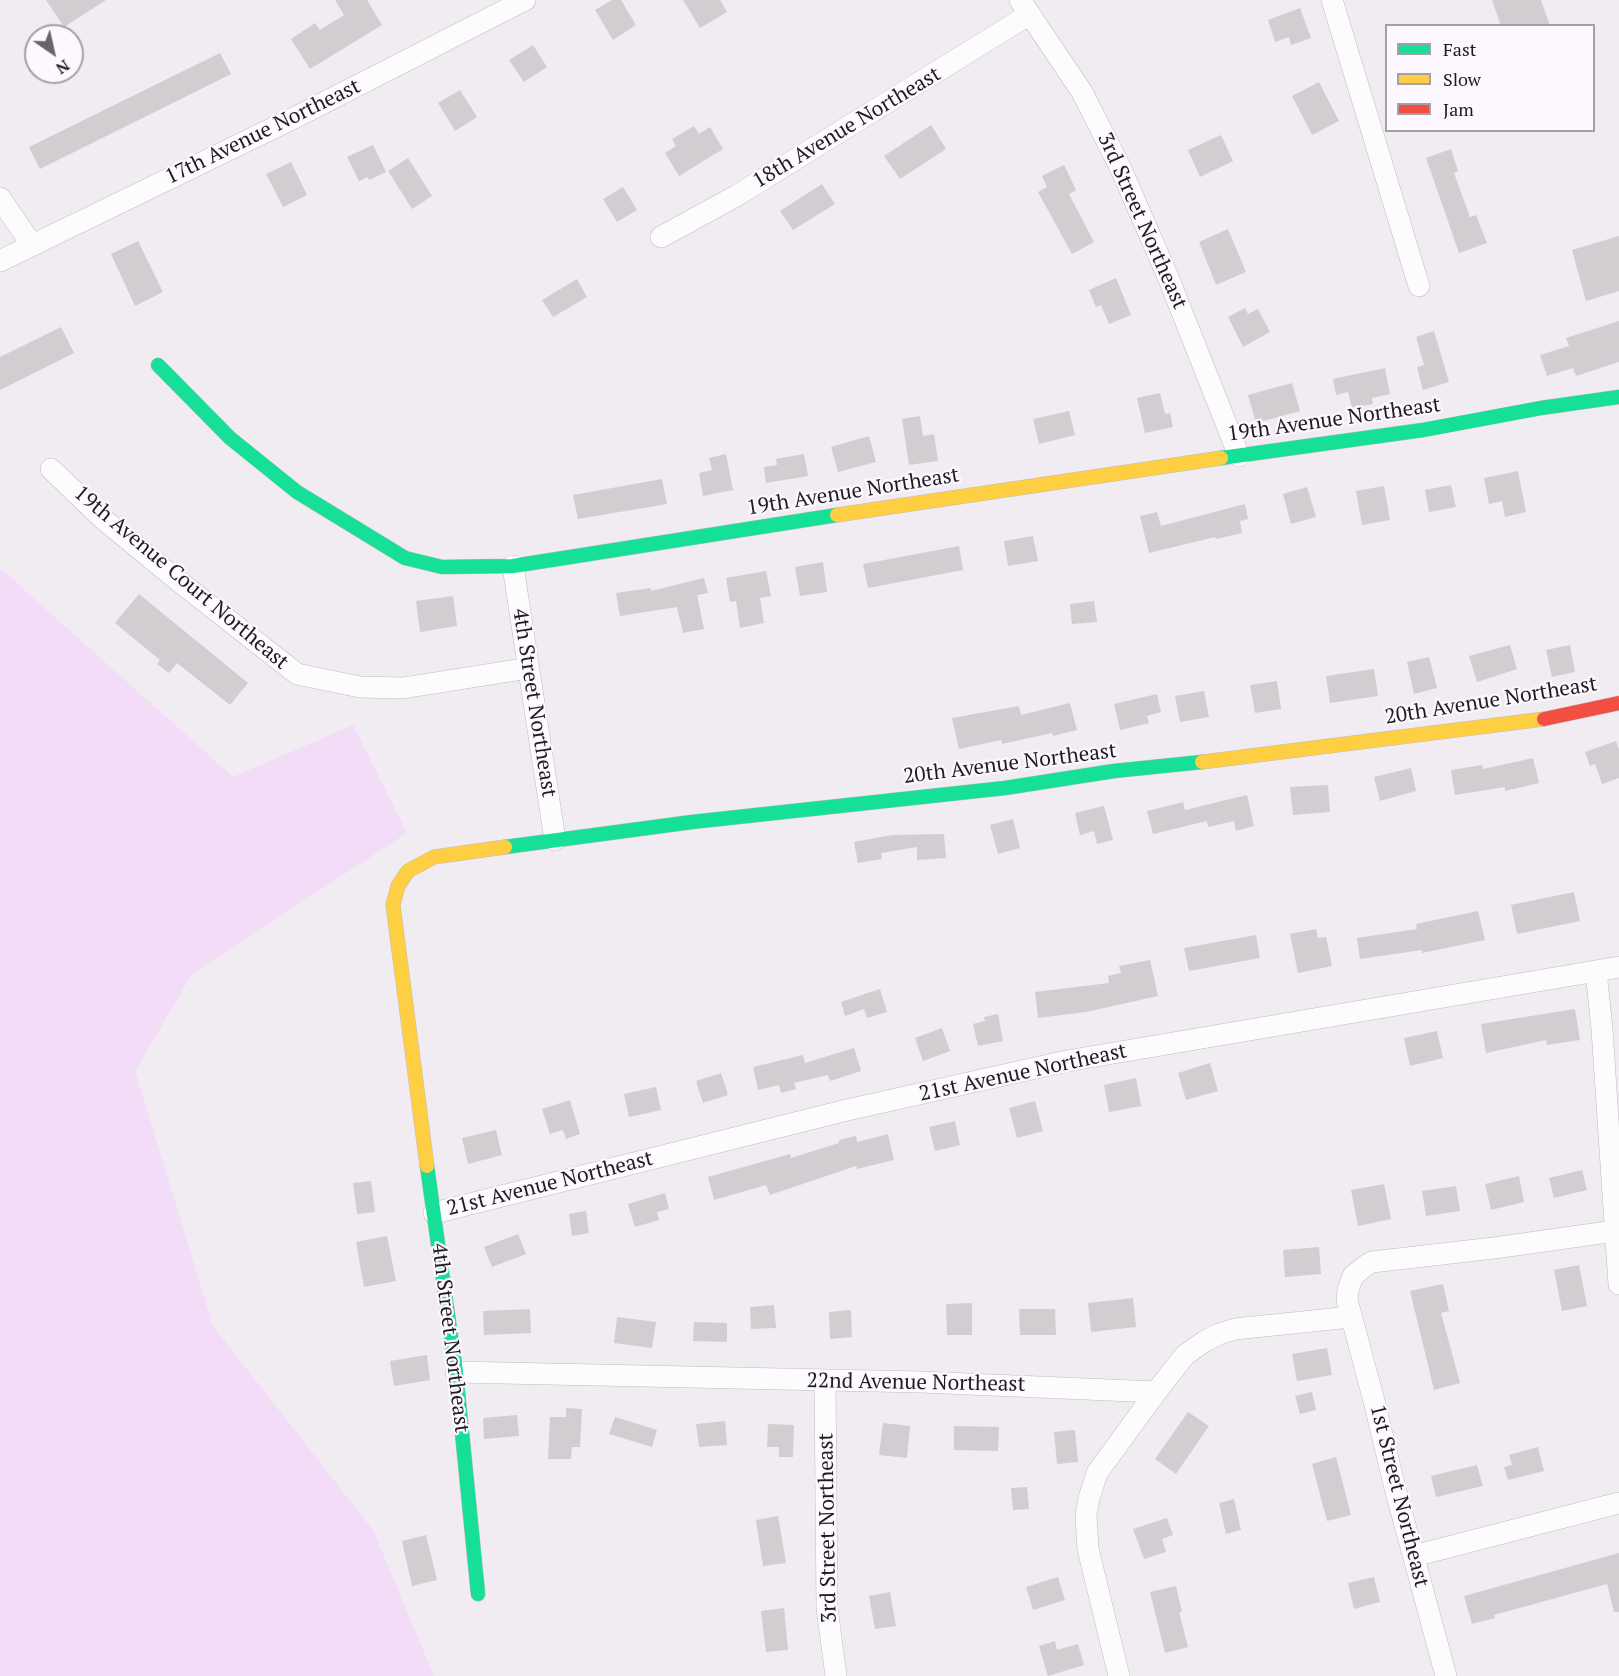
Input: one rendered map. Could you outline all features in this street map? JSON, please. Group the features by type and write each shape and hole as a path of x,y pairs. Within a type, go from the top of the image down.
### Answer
{"street":[{"name":"17th Avenue Northeast","path":"0,261 294,118 525,0"},
{"path":"1332,0 1419,286"},
{"name":"18th Avenue Northeast","path":"661,237 736,196 1025,7"},
{"name":"3rd Street Northeast","path":"1025,7 1082,92 1120,167 1168,278 1239,456"},
{"path":"0,198 32,245"},
{"name":"19th Avenue Northeast","path":"158,365 230,438 297,492 405,558 442,567 513,566 1109,473 1423,430 1541,408 1619,397"},
{"name":"19th Avenue Court Northeast","path":"51,469 104,519 176,579 297,674 360,687 379,688 403,687 529,668"},
{"name":"4th Street Northeast","path":"513,566 555,840"},
{"name":"20th Avenue Northeast","path":"408,871 434,857 555,840 692,822 1005,788 1114,771 1528,721 1619,703"},
{"name":"4th Street Northeast","path":"408,871 398,885 393,905 456,1372 478,1594"},
{"name":"21st Avenue Northeast","path":"434,1213 847,1110 1067,1062 1619,967"},
{"path":"1596,971 1619,1284"},
{"name":"1st Street Northeast","path":"1446,1676 1347,1300 1353,1276 1372,1262 1615,1231"},
{"path":"1119,1676 1088,1549 1086,1515 1097,1473 1185,1355 1205,1341 1235,1329 1351,1317"},
{"name":"22nd Avenue Northeast","path":"456,1372 955,1383 1156,1392"},
{"name":"3rd Street Northeast","path":"825,1381 827,1608 836,1676"},
{"path":"1414,1556 1619,1503"}],"shaded area":[{"path":"0,568 233,777 353,725 407,833 192,974 135,1071 213,1326 373,1530 434,1676 0,1676"}],"building":[{"path":"46,0 106,0 69,24 62,24"},
{"path":"335,0 367,0 382,25 310,69 291,39 315,23 320,30 344,15"},
{"path":"612,0 621,0 636,25 613,40 595,10"},
{"path":"683,0 720,0 727,12 700,28"},
{"path":"1492,0 1541,0 1549,24 1500,24"},
{"path":"1300,8 1311,38 1291,45 1289,37 1275,42 1268,20"},
{"path":"533,45 547,67 524,82 509,60"},
{"path":"220,53 231,74 40,169 29,147"},
{"path":"1319,82 1339,121 1312,135 1292,96"},
{"path":"460,90 477,117 455,131 438,103"},
{"path":"931,125 946,149 900,179 884,156"},
{"path":"694,126 699,134 710,127 723,149 679,176 665,153 676,146 672,139"},
{"path":"1221,135 1233,161 1200,177 1188,150"},
{"path":"373,145 386,172 369,180 368,177 359,181 347,157"},
{"path":"1451,149 1458,171 1454,173 1470,217 1476,215 1487,243 1459,253 1426,158"},
{"path":"408,158 432,196 412,209 388,171"},
{"path":"291,162 307,195 283,207 266,174"},
{"path":"1064,165 1076,190 1069,194 1094,242 1072,254 1038,192 1047,187 1042,176"},
{"path":"822,184 835,204 793,230 780,211"},
{"path":"623,187 637,210 617,222 603,199"},
{"path":"1228,229 1246,272 1216,285 1199,242"},
{"path":"1619,236 1619,291 1586,301 1572,250"},
{"path":"138,241 163,292 135,306 111,254"},
{"path":"1116,278 1131,315 1109,324 1101,305 1096,307 1089,290"},
{"path":"577,279 587,297 553,317 542,300"},
{"path":"1245,308 1248,314 1258,309 1270,332 1243,347 1228,317"},
{"path":"1619,321 1619,362 1576,376 1573,368 1547,376 1540,355 1569,346 1566,338"},
{"path":"61,327 74,353 0,390 0,357"},
{"path":"1434,331 1449,382 1423,390 1417,367 1424,365 1416,337"},
{"path":"1385,368 1390,394 1372,398 1373,404 1352,408 1348,392 1336,395 1333,379"},
{"path":"1292,383 1300,411 1256,423 1248,395"},
{"path":"1160,393 1165,414 1170,413 1173,427 1145,433 1137,398"},
{"path":"1069,411 1075,435 1039,444 1033,419"},
{"path":"920,416 923,436 934,434 938,461 909,465 902,419"},
{"path":"869,436 876,462 838,472 831,447"},
{"path":"726,454 733,490 703,496 699,473 712,470 709,458"},
{"path":"804,454 808,476 766,483 764,467 777,465 776,459"},
{"path":"1518,471 1526,512 1505,517 1502,501 1489,504 1484,478"},
{"path":"662,479 667,504 578,519 573,495"},
{"path":"1451,485 1456,507 1429,512 1425,490"},
{"path":"1384,486 1390,520 1362,525 1356,491"},
{"path":"1307,487 1316,517 1291,524 1283,494"},
{"path":"1245,504 1248,519 1240,521 1242,533 1149,553 1140,516 1157,512 1161,526"},
{"path":"1033,536 1038,561 1008,566 1004,541"},
{"path":"959,546 963,570 868,588 863,564"},
{"path":"823,562 827,592 800,596 795,567"},
{"path":"766,571 771,596 760,598 764,623 740,628 736,601 730,602 726,578"},
{"path":"704,578 708,593 697,595 704,629 683,633 677,607 620,616 616,593 651,588 651,591"},
{"path":"139,594 248,683 230,705 177,663 169,673 157,664 160,660 115,623"},
{"path":"453,596 457,626 420,632 416,601"},
{"path":"1094,601 1097,622 1072,624 1070,604"},
{"path":"1510,645 1517,669 1477,682 1469,656"},
{"path":"1570,645 1575,672 1552,677 1546,650"},
{"path":"1429,657 1437,688 1414,694 1407,662"},
{"path":"1374,669 1378,696 1330,703 1326,676"},
{"path":"1277,681 1281,709 1255,713 1250,685"},
{"path":"1204,691 1209,717 1180,722 1175,696"},
{"path":"1157,694 1161,712 1147,716 1149,723 1120,730 1114,704"},
{"path":"1070,703 1077,730 1002,744 1001,740 959,749 952,718 1019,706 1021,715"},
{"path":"1616,741 1619,750 1619,778 1602,784 1595,764 1590,766 1585,752"},
{"path":"1533,758 1539,783 1505,791 1505,787 1455,795 1451,770 1482,765 1483,769"},
{"path":"1411,768 1416,791 1380,801 1374,777"},
{"path":"1328,785 1330,812 1293,815 1290,787"},
{"path":"1247,795 1254,826 1236,831 1234,821 1208,827 1207,821 1153,834 1147,811 1183,802 1185,810"},
{"path":"1104,806 1113,840 1097,844 1094,831 1080,835 1075,813"},
{"path":"1013,819 1020,848 998,854 990,825"},
{"path":"944,834 946,858 917,860 917,847 881,853 882,859 858,863 854,842 892,835"},
{"path":"1574,892 1580,921 1517,934 1511,905"},
{"path":"1478,911 1485,940 1422,953 1422,950 1360,959 1357,938 1417,929 1416,924"},
{"path":"1316,929 1318,938 1326,937 1332,966 1298,973 1290,934"},
{"path":"1256,935 1260,958 1189,971 1184,948"},
{"path":"1150,960 1158,996 1086,1012 1038,1018 1035,992 1109,983 1108,976 1121,973 1119,966"},
{"path":"880,989 887,1012 867,1018 864,1009 845,1016 841,1002"},
{"path":"1575,1009 1580,1040 1547,1045 1546,1040 1486,1053 1481,1024"},
{"path":"998,1014 1003,1041 978,1046 973,1024 985,1021 984,1017"},
{"path":"942,1028 950,1051 923,1061 915,1038"},
{"path":"1437,1031 1443,1058 1410,1066 1404,1038"},
{"path":"854,1048 861,1071 830,1081 828,1075 794,1083 796,1089 781,1093 779,1085 758,1090 753,1067 803,1055 805,1063"},
{"path":"1210,1063 1218,1091 1186,1100 1178,1073"},
{"path":"721,1073 728,1095 703,1103 696,1081"},
{"path":"1136,1078 1141,1106 1109,1112 1104,1085"},
{"path":"656,1087 661,1110 629,1117 624,1094"},
{"path":"570,1100 580,1134 566,1139 563,1130 550,1134 542,1109"},
{"path":"1035,1101 1043,1131 1017,1138 1009,1108"},
{"path":"955,1121 960,1145 935,1151 929,1127"},
{"path":"496,1130 502,1155 468,1164 462,1138"},
{"path":"888,1134 894,1160 857,1169 856,1166 770,1195 766,1185 714,1200 708,1177 790,1154 791,1158 839,1143 839,1140 856,1136 857,1142"},
{"path":"1582,1170 1587,1190 1554,1198 1549,1178"},
{"path":"1519,1176 1524,1202 1491,1210 1485,1184"},
{"path":"371,1181 375,1212 357,1214 353,1183"},
{"path":"1384,1184 1391,1219 1358,1226 1351,1190"},
{"path":"1456,1186 1460,1211 1426,1216 1422,1191"},
{"path":"665,1193 669,1209 657,1212 659,1220 635,1227 628,1204"},
{"path":"586,1211 589,1233 572,1236 569,1214"},
{"path":"518,1234 526,1254 492,1267 484,1247"},
{"path":"387,1236 396,1281 364,1287 356,1242"},
{"path":"1319,1247 1321,1274 1285,1277 1283,1250"},
{"path":"1579,1265 1587,1306 1562,1311 1554,1270"},
{"path":"1443,1284 1449,1311 1441,1313 1460,1383 1434,1390 1410,1291"},
{"path":"1133,1298 1136,1327 1091,1332 1088,1303"},
{"path":"972,1303 972,1335 947,1335 946,1304"},
{"path":"774,1305 776,1328 751,1329 750,1307"},
{"path":"530,1309 531,1333 484,1335 483,1311"},
{"path":"1019,1309 1055,1309 1056,1335 1020,1335"},
{"path":"851,1310 852,1337 830,1339 829,1312"},
{"path":"617,1317 656,1322 652,1348 614,1343"},
{"path":"694,1322 727,1323 727,1342 693,1341"},
{"path":"1327,1348 1332,1375 1297,1381 1292,1354"},
{"path":"427,1355 430,1380 394,1386 390,1361"},
{"path":"1312,1392 1316,1410 1300,1414 1295,1396"},
{"path":"566,1408 582,1409 580,1447 572,1447 571,1459 548,1459 550,1417 566,1417"},
{"path":"1188,1412 1209,1426 1176,1474 1155,1459"},
{"path":"517,1415 519,1436 484,1439 483,1418"},
{"path":"615,1417 657,1430 652,1447 609,1434"},
{"path":"725,1421 727,1445 699,1447 696,1424"},
{"path":"883,1423 910,1426 907,1458 879,1455"},
{"path":"768,1424 794,1425 793,1457 779,1457 779,1447 767,1447"},
{"path":"954,1426 999,1427 998,1451 954,1450"},
{"path":"1075,1430 1078,1462 1057,1464 1054,1432"},
{"path":"1538,1447 1544,1471 1508,1480 1504,1467 1512,1465 1509,1455"},
{"path":"1336,1457 1351,1515 1327,1521 1312,1464"},
{"path":"1477,1465 1483,1486 1436,1497 1431,1476"},
{"path":"1027,1487 1029,1509 1013,1510 1011,1488"},
{"path":"1234,1499 1241,1530 1226,1534 1219,1503"},
{"path":"778,1516 786,1563 763,1566 756,1520"},
{"path":"1167,1518 1173,1535 1162,1539 1166,1552 1144,1559 1133,1529"},
{"path":"426,1535 437,1580 412,1586 402,1541"},
{"path":"1619,1553 1619,1612 1614,1612 1607,1584 1494,1615 1495,1618 1472,1624 1464,1596"},
{"path":"1058,1577 1065,1600 1033,1610 1026,1587"},
{"path":"1374,1577 1380,1602 1354,1609 1348,1583"},
{"path":"1176,1586 1182,1612 1179,1612 1188,1647 1165,1653 1150,1592"},
{"path":"890,1592 896,1626 875,1629 869,1596"},
{"path":"784,1608 788,1650 766,1652 761,1611"},
{"path":"1055,1641 1057,1650 1078,1644 1084,1665 1048,1676 1039,1646"}],"traffic: fast":[{"path":"158,365 230,438 297,492 405,558 442,567 513,566 837,515"},
{"path":"1221,458 1423,430 1541,408 1619,397"},
{"path":"505,847 692,822 1005,788 1114,771 1202,762"},
{"path":"427,1166 456,1372 478,1594"}],"traffic: slow":[{"path":"837,515 1221,458"},
{"path":"1202,762 1544,719"},
{"path":"427,1166 393,905 398,886 408,871 434,857 505,847"}],"traffic: jam":[{"path":"1544,719 1619,703"}]}
